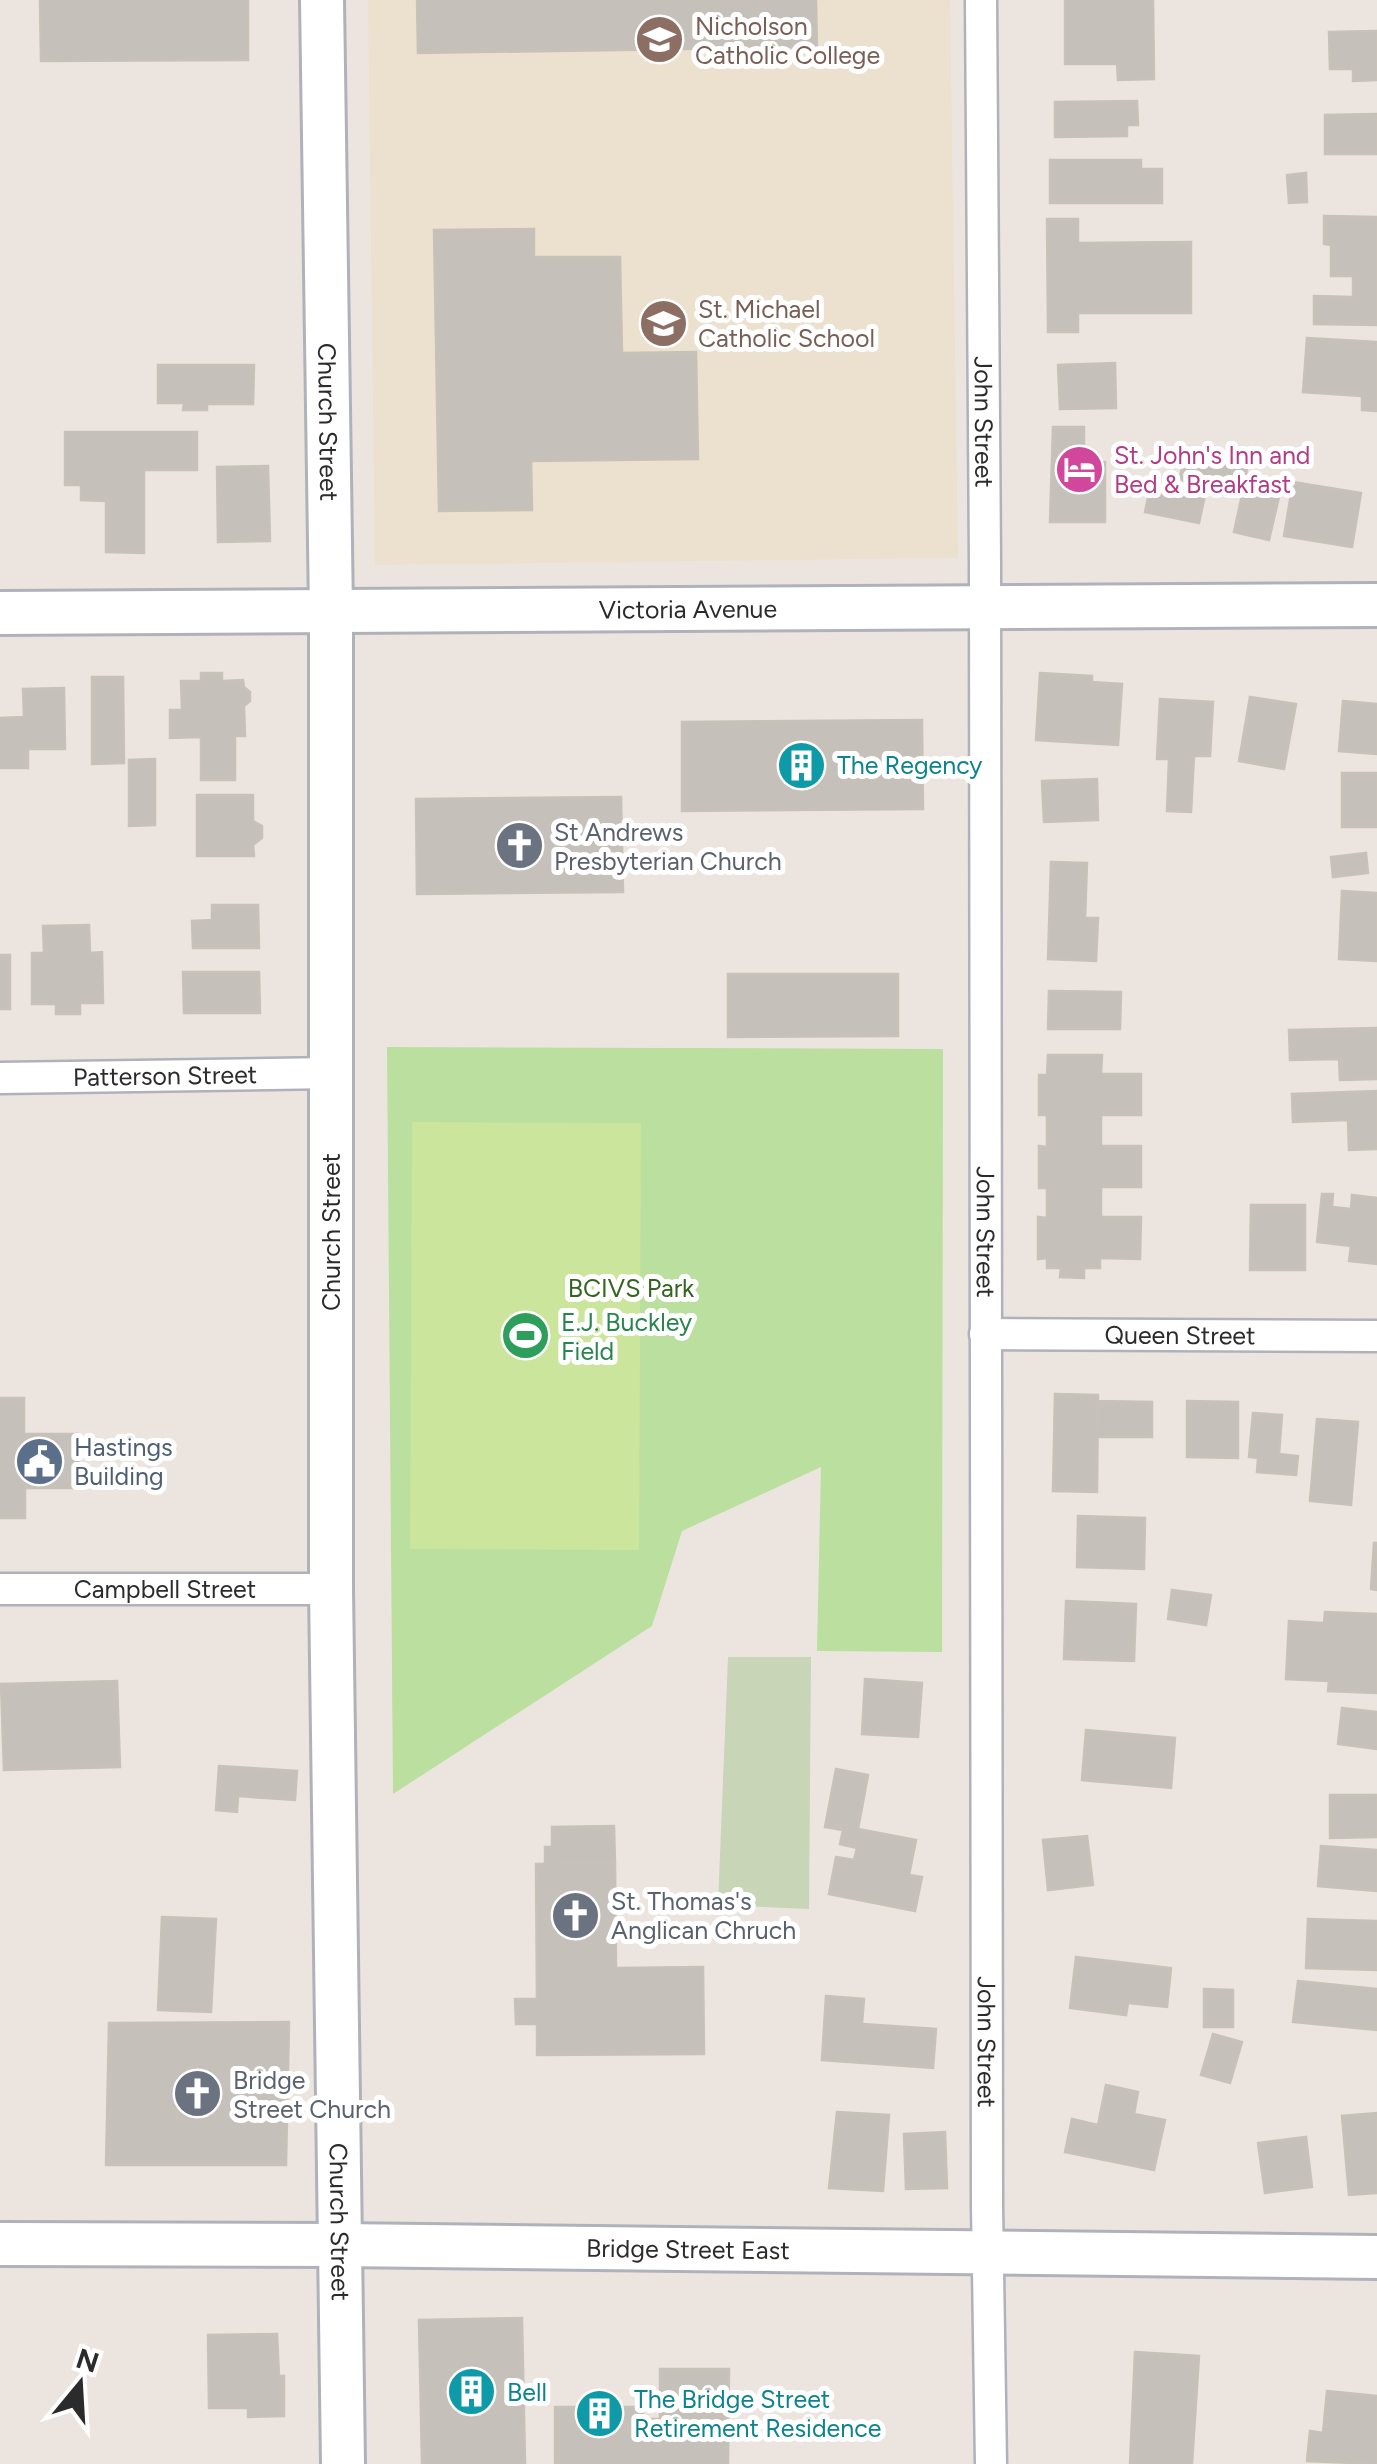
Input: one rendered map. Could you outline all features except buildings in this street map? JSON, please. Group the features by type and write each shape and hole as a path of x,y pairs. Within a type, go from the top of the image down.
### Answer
{"street":[{"name":"Church Street","path":"322,0 330,611 331,1589 343,2464"},
{"name":"John Street","path":"981,0 990,2464"},
{"name":"Victoria Avenue","path":"0,613 1377,605"},
{"name":"Patterson Street","path":"0,1078 331,1074"},
{"name":"Queen Street","path":"985,1334 1377,1336"},
{"name":"Campbell Street","path":"0,1589 331,1589"},
{"name":"Bridge Street East","path":"0,2244 1377,2257"}],"shaded area":[{"name":"St. Michael Catholic School","path":"368,0 950,0 958,558 375,565"}],"green space":[{"name":"BCIVS Park","path":"387,1047 943,1049 942,1652 817,1651 821,1467 682,1531 652,1626 393,1794"},
{"name":"E.J. Buckley Field","path":"412,1122 641,1123 639,1550 410,1549"},
{"path":"728,1657 811,1657 809,1909 718,1905"}],"place":[{"name":"Nicholson Catholic College","path":"660,40"},
{"name":"St. Michael Catholic School","path":"663,323"},
{"name":"St. John's Inn and Bed & Breakfast","path":"1079,469"},
{"name":"The Regency","path":"802,765"},
{"name":"St Andrews Presbyterian Church","path":"519,846"},
{"name":"E.J. Buckley Field","path":"526,1336"},
{"name":"Hastings Building","path":"39,1461"},
{"name":"St. Thomas's Anglican Chruch","path":"576,1915"},
{"name":"Bridge Street Church","path":"198,2094"},
{"name":"Bell","path":"472,2392"},
{"name":"The Bridge Street Retirement Residence","path":"599,2413"}]}
